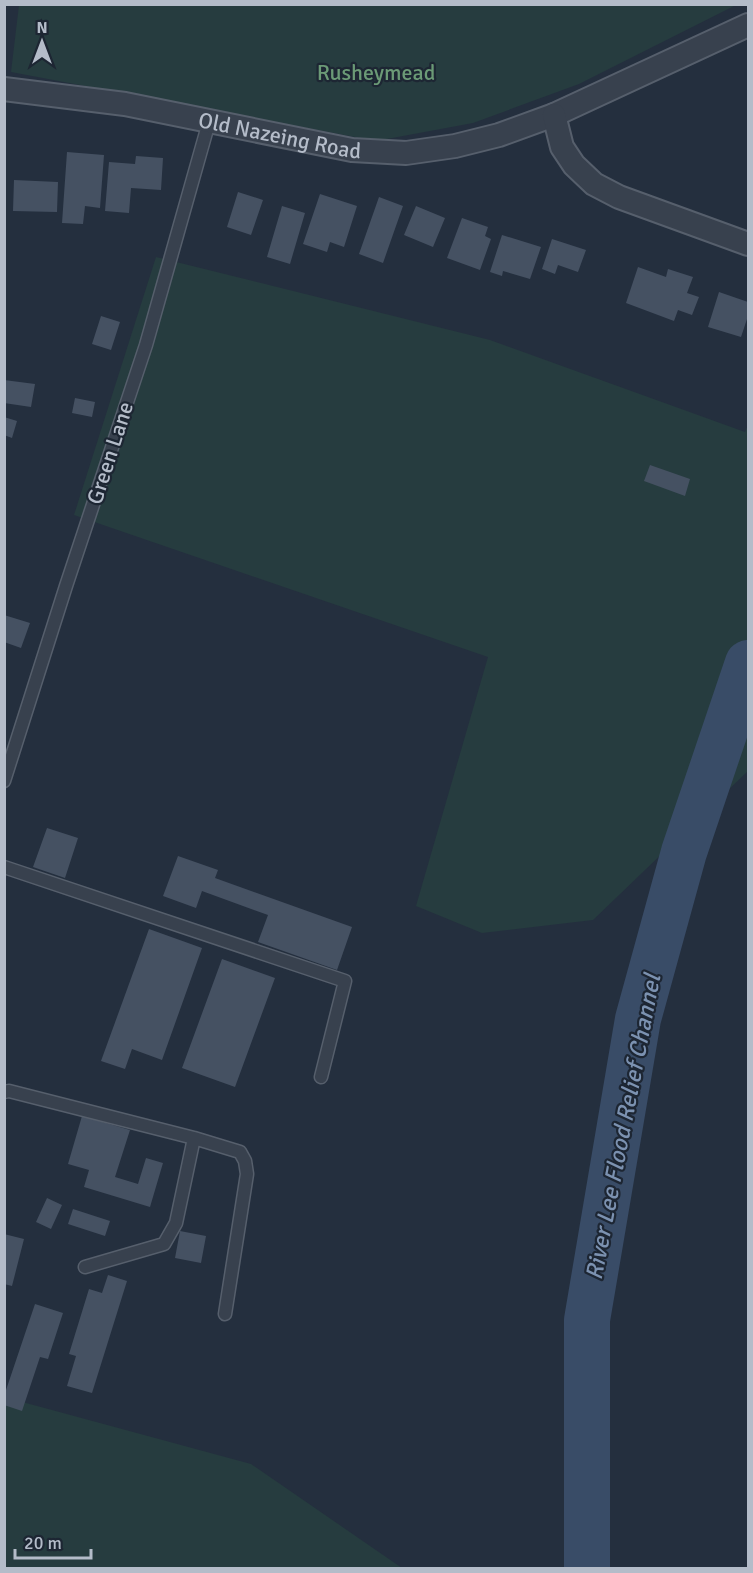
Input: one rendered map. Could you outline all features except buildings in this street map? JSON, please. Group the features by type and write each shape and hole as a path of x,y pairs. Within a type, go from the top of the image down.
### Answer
{"street":[{"name":"Old Nazeing Road","path":"4,89 125,104 352,150 406,153 455,146 554,115 748,25"},
{"path":"554,115 562,147 574,165 594,184 619,198 748,244"}],"lane":[{"name":"Green Lane","path":"4,781 146,345 208,122"},
{"path":"4,867 345,981 321,1077"},
{"path":"4,1092 9,1091 89,1110 240,1152 245,1161 247,1174 225,1314"},
{"path":"85,1267 164,1244 176,1223 195,1138"}],"green space":[{"name":"Rusheymead","path":"19,5 736,5 579,84 473,123 376,141 11,72"},
{"path":"156,257 490,340 745,432 748,425 748,771 593,920 482,933 416,906 488,657 74,515"},
{"path":"4,1397 251,1464 402,1568 5,1568"}],"waterway":[{"name":"River Lee Flood Relief Channel","path":"587,1568 587,1320 638,1019 684,852 748,663"}]}
